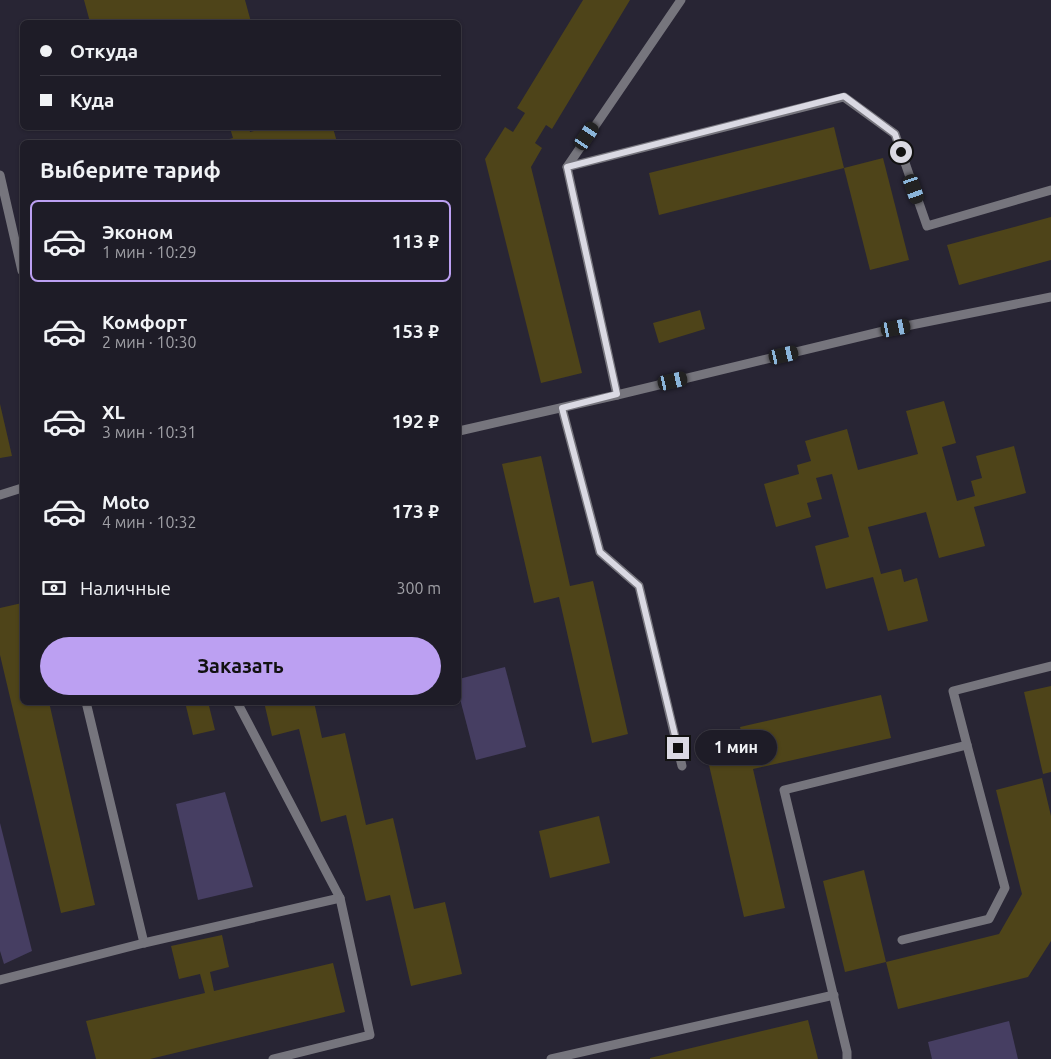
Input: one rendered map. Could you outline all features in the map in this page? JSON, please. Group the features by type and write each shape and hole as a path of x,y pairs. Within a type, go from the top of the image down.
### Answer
{"lane":[{"path":"617,394 567,167 680,0"},
{"path":"567,167 844,96 895,134 927,226 1051,190"},
{"path":"0,175 20,262"},
{"path":"461,432 896,328 1051,297"},
{"path":"562,408 600,552 639,586 682,766"},
{"path":"0,495 20,489"},
{"path":"902,940 989,919 1005,888 953,691 1051,666"},
{"path":"87,705 144,943"},
{"path":"239,705 340,898 370,1035 273,1059"},
{"path":"847,1059 834,995 784,790 968,744"},
{"path":"0,980 144,943 340,898"},
{"path":"551,1059 834,995"}],"shaded area":[{"path":"505,667 526,747 476,760 461,703 461,678"},
{"path":"225,792 253,887 198,900 176,804"},
{"path":"0,823 32,951 4,964 0,951"},
{"path":"1009,1021 1018,1059 932,1059 928,1042"}],"building":[{"path":"84,0 245,0 250,20 89,20"},
{"path":"583,0 630,0 552,129 546,125 535,143 542,148 531,167 582,373 541,383 485,159 505,127 513,132 525,113 517,108"},
{"path":"834,127 844,168 659,215 649,173"},
{"path":"231,130 250,130 250,132 258,130 334,130 336,140 226,140 233,138"},
{"path":"883,158 909,260 870,270 844,168"},
{"path":"1051,217 1051,260 959,285 947,245"},
{"path":"700,310 705,329 659,343 653,323"},
{"path":"944,401 956,443 942,447 957,501 975,496 971,481 982,478 976,456 1014,446 1026,493 974,507 985,546 939,558 926,512 868,527 881,574 901,569 904,582 917,578 928,621 888,631 873,577 826,589 815,546 849,537 832,474 816,478 822,499 807,503 811,517 776,527 764,484 799,474 797,465 811,461 805,441 847,429 858,470 918,454 906,411"},
{"path":"0,404 12,456 0,458"},
{"path":"541,456 570,586 593,581 628,734 592,743 559,597 534,603 502,464"},
{"path":"20,603 20,705 50,705 95,905 61,913 0,655 0,608"},
{"path":"1051,686 1051,772 1043,774 1024,692"},
{"path":"881,695 891,738 753,769 785,908 744,917 709,765 747,756 740,727"},
{"path":"186,705 209,705 215,730 193,735"},
{"path":"265,705 315,705 322,738 345,733 366,825 393,818 414,909 445,902 462,974 411,986 390,895 366,901 346,815 321,822 299,729 272,736"},
{"path":"1042,778 1051,816 1051,941 1028,977 898,1009 886,962 999,934 1022,894 996,790"},
{"path":"599,816 610,863 550,878 539,831"},
{"path":"864,870 886,962 845,972 823,881"},
{"path":"222,935 229,967 210,972 214,991 333,963 345,1012 150,1059 96,1059 86,1021 205,993 200,974 179,979 171,946"},
{"path":"808,1020 818,1059 650,1059 650,1058"}],"route":[{"path":"678,748 639,586 600,552 562,408 617,394 567,167 844,96 895,134 901,152"}]}
